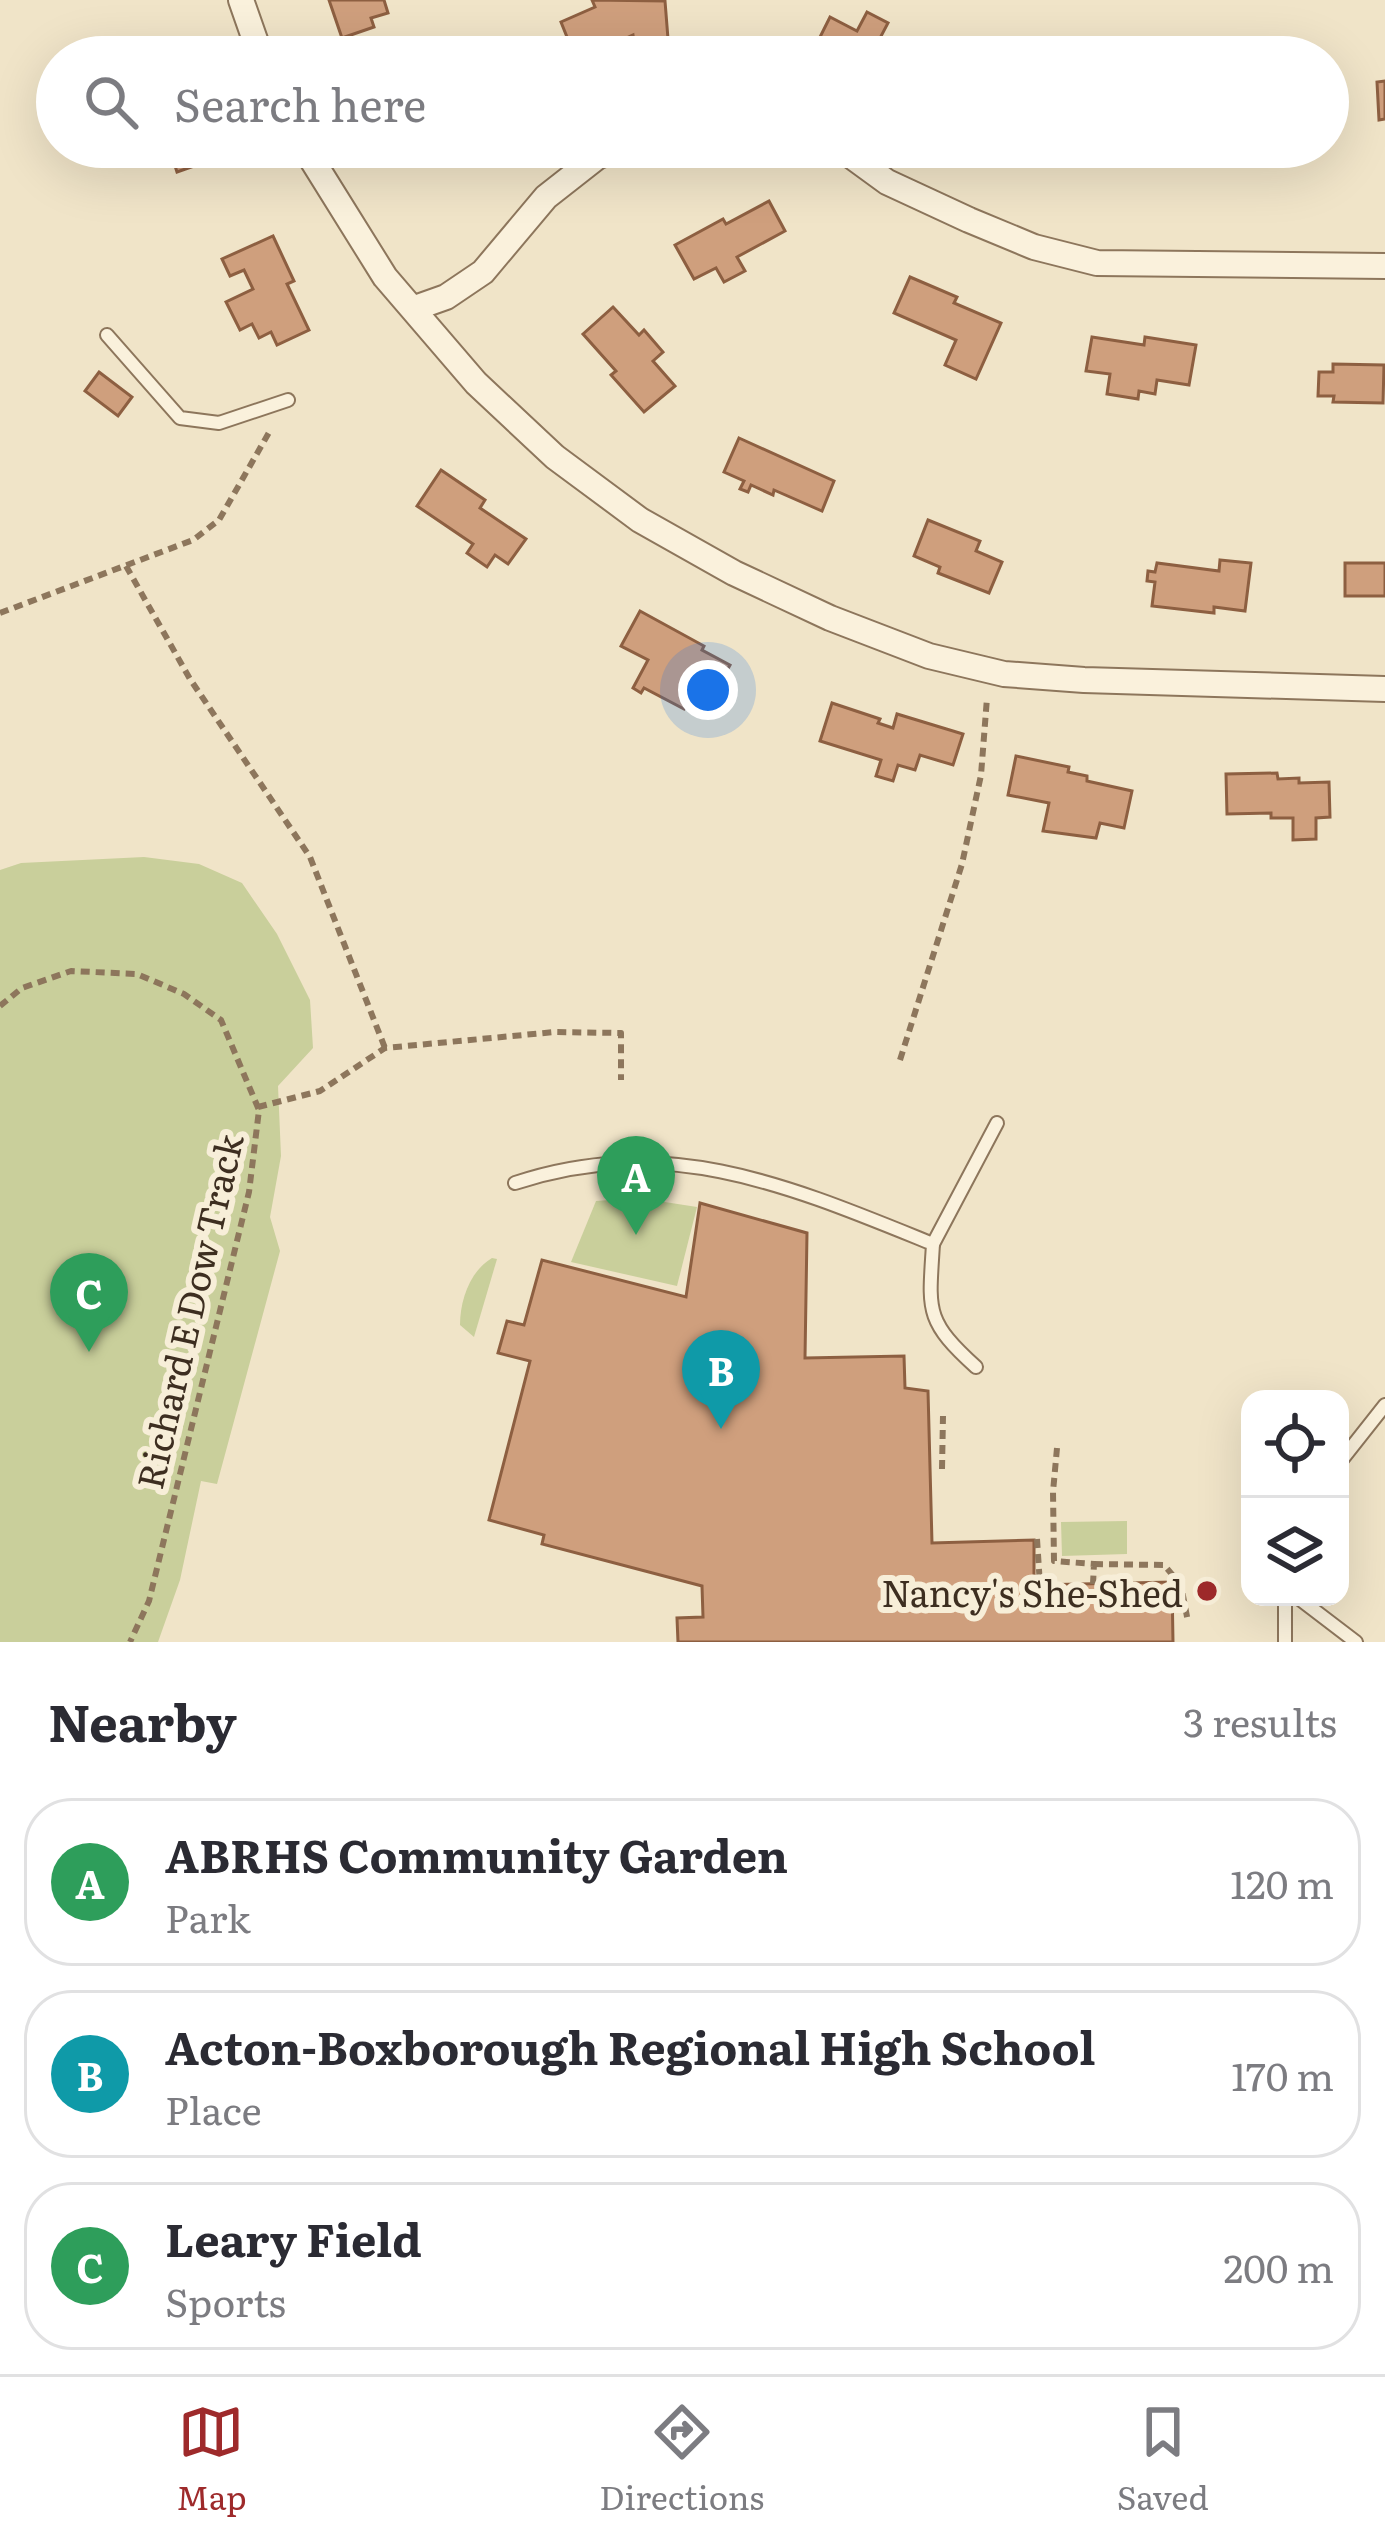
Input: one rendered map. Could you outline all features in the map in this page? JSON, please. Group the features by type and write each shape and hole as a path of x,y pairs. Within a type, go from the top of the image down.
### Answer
{"street":[{"path":"241,0 254,36"},
{"path":"317,168 385,277 476,383 555,458 640,520 734,573 830,618 929,656 988,670 1084,680 1385,689"},
{"path":"415,308 446,297 483,272 546,197 584,168"},
{"path":"868,168 887,182 1034,247 1097,263 1385,266"}],"lane":[{"path":"107,335 180,418 219,423 288,400"},
{"path":"976,1367 944,1338 930,1311 933,1244 997,1123"},
{"path":"515,1184 588,1163 668,1162 739,1176 933,1244"},
{"path":"1349,1451 1385,1405"},
{"path":"1285,1606 1285,1642"},
{"path":"1309,1606 1356,1642"}],"path":[{"path":"0,613 194,540 219,520 288,400"},
{"path":"126,566 190,680 310,857 385,1048"},
{"path":"900,1060 962,864 981,775 988,670"},
{"name":"Richard E Dow Track","path":"0,1006 22,988 71,971 137,974 184,994 221,1020 258,1106 249,1192 149,1601 130,1642"},
{"path":"258,1106 320,1091 385,1048 555,1032 621,1033 620,1080"},
{"path":"942,1469 943,1416"},
{"path":"1054,1561 1057,1448"},
{"path":"1036,1539 1040,1585"},
{"path":"1039,1565 1054,1561 1164,1565 1181,1585 1188,1622"},
{"path":"1093,1584 1094,1564"}],"green space":[{"path":"144,857 199,864 242,883 277,934 310,1000 313,1048 278,1086 281,1156 270,1217 280,1251 217,1484 201,1481 180,1580 158,1642 0,1642 0,870 21,863"},
{"path":"639,1198 697,1207 677,1286 571,1262 596,1201"},
{"path":"492,1258 497,1259 474,1337 460,1325 462,1306 472,1278"},
{"path":"1127,1521 1127,1554 1062,1556 1061,1522"}],"building":[{"path":"329,0 384,0 388,13 371,18 374,27 341,36"},
{"path":"592,0 665,1 668,36 567,36 561,22 595,7"},
{"path":"867,12 888,23 881,36 820,36 830,17 857,31"},
{"path":"1385,81 1385,119 1379,120 1377,82"},
{"path":"769,201 785,231 737,257 745,271 724,282 716,268 694,279 675,245"},
{"path":"273,236 294,281 287,284 309,330 277,345 271,332 259,338 252,324 240,330 226,302 253,289 244,270 230,276 222,259"},
{"path":"910,277 1001,323 976,379 945,365 956,340 894,313"},
{"path":"613,307 639,335 644,330 663,352 653,361 675,386 644,412 583,334"},
{"path":"1092,337 1144,345 1145,337 1196,345 1189,385 1157,380 1155,394 1139,391 1138,399 1107,394 1110,374 1086,371"},
{"path":"1333,364 1384,365 1383,403 1333,402 1334,396 1318,396 1319,372 1333,372"},
{"path":"99,372 132,397 118,416 85,391"},
{"path":"739,438 834,481 822,511 774,490 773,495 751,485 748,492 740,489 744,481 724,472"},
{"path":"441,470 485,500 480,508 526,539 508,564 495,555 487,567 467,553 473,544 417,506"},
{"path":"928,520 980,541 976,551 1002,562 989,593 938,573 940,567 914,556"},
{"path":"1220,560 1251,563 1245,611 1214,607 1214,613 1152,606 1155,582 1147,581 1148,571 1155,572 1157,563 1219,571"},
{"path":"1345,563 1385,563 1385,596 1345,596"},
{"path":"640,611 730,665 714,694 707,691 702,701 691,695 684,709 644,688 641,693 633,688 648,660 621,646"},
{"path":"832,703 893,728 897,714 963,734 953,765 920,755 915,770 898,765 893,781 876,776 881,760 820,741"},
{"path":"1016,756 1069,767 1068,772 1087,776 1087,781 1132,791 1124,828 1100,823 1096,838 1043,831 1049,803 1008,795"},
{"path":"1277,773 1278,779 1299,778 1299,783 1329,782 1330,817 1316,818 1316,839 1293,840 1293,818 1271,818 1271,813 1227,814 1226,774"},
{"path":"700,1203 807,1233 805,1358 904,1356 905,1388 928,1391 932,1543 1034,1540 1034,1585 1172,1582 1173,1642 678,1642 677,1618 703,1617 702,1586 542,1544 544,1535 489,1520 530,1361 498,1353 507,1321 524,1325 542,1260 686,1297"},
{"name":"Nancy's She-Shed","path":"1197,1585 1216,1585 1216,1597 1198,1597"}],"place":[{"name":"ABRHS Community Garden","path":"636,1235"},
{"name":"Leary Field","path":"89,1352"},
{"name":"Acton-Boxborough Regional High School","path":"721,1429"},
{"name":"Nancy's She-Shed","path":"1207,1591"}]}
